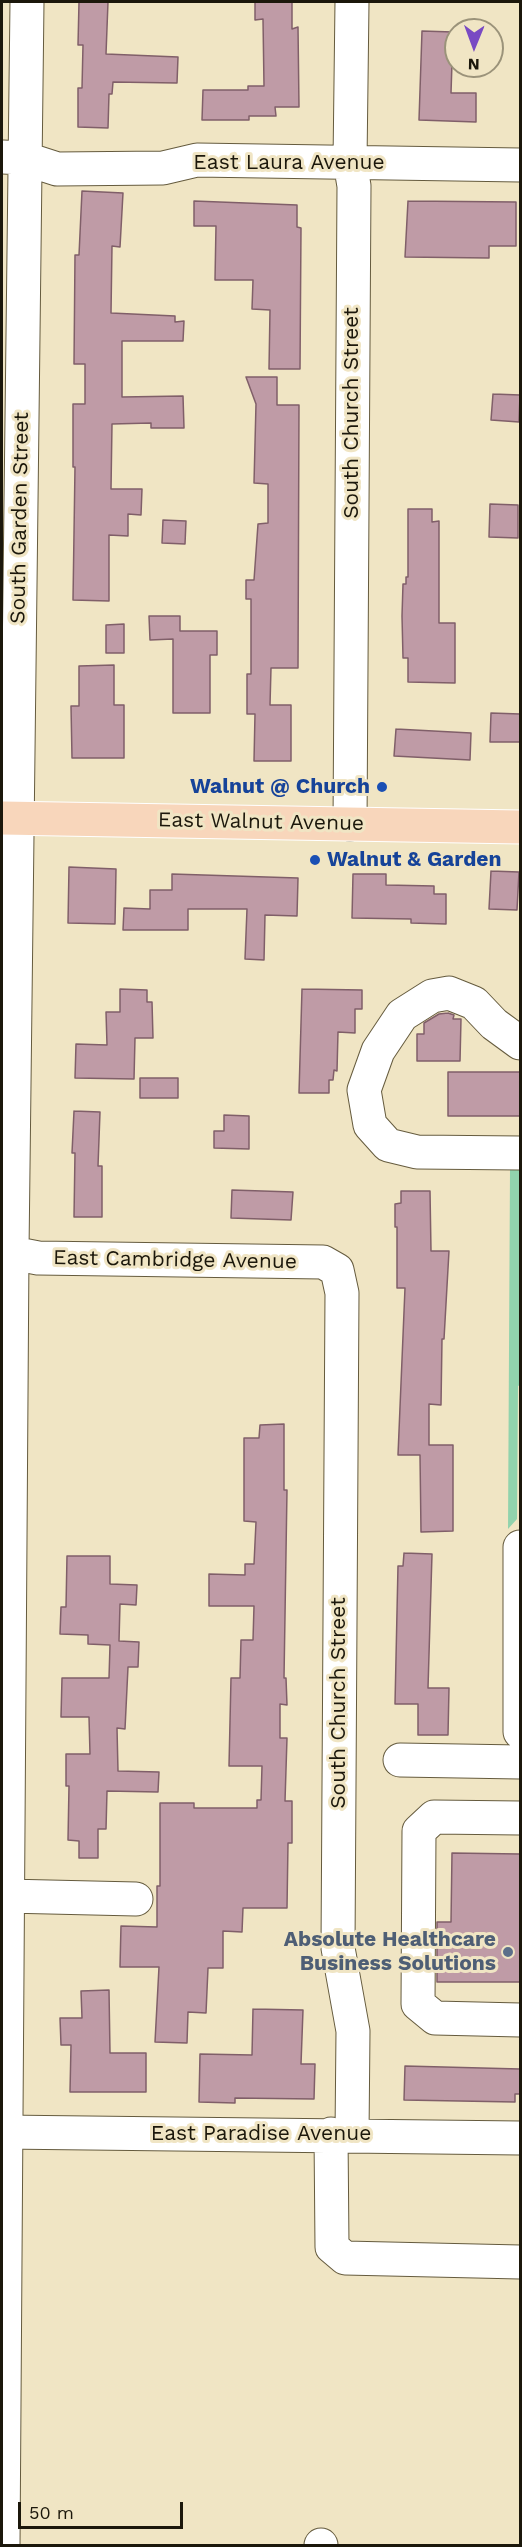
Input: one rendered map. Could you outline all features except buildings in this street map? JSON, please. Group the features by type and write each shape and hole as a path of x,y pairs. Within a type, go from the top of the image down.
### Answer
{"main road":[{"name":"East Walnut Avenue","path":"10,818 520,826"}],"street":[{"name":"South Garden Street","path":"3,2546 12,158 27,2"},
{"name":"South Church Street","path":"350,824 354,198 350,162 352,2"},
{"name":"East Laura Avenue","path":"12,158 57,169 164,168 197,160 520,165"},
{"path":"520,1043 494,1024 474,1003 449,993 432,996 402,1015 378,1051 364,1090 370,1125 388,1145 417,1152 520,1153"},
{"name":"East Cambridge Avenue","path":"7,1251 38,1257 323,1262 337,1270"},
{"name":"South Church Street","path":"337,1270 342,1293 338,1948 352,2031 332,2247 345,2258 520,2262"},
{"path":"520,1547 520,1732"},
{"path":"400,1760 520,1761"},
{"path":"520,1818 434,1817 419,1831 418,2004 435,2018 520,2020"},
{"path":"6,1896 136,1899"},
{"name":"East Paradise Avenue","path":"3,2132 342,2134 520,2138"}],"green space":[{"path":"510,1169 520,1169 520,1385 518,1386 517,1519 508,1529"}],"place":[{"name":"Walnut @ Church","path":"382,787"},
{"name":"Walnut & Garden","path":"315,860"},
{"name":"Absolute Healthcare Business Solutions","path":"508,1952"}]}
